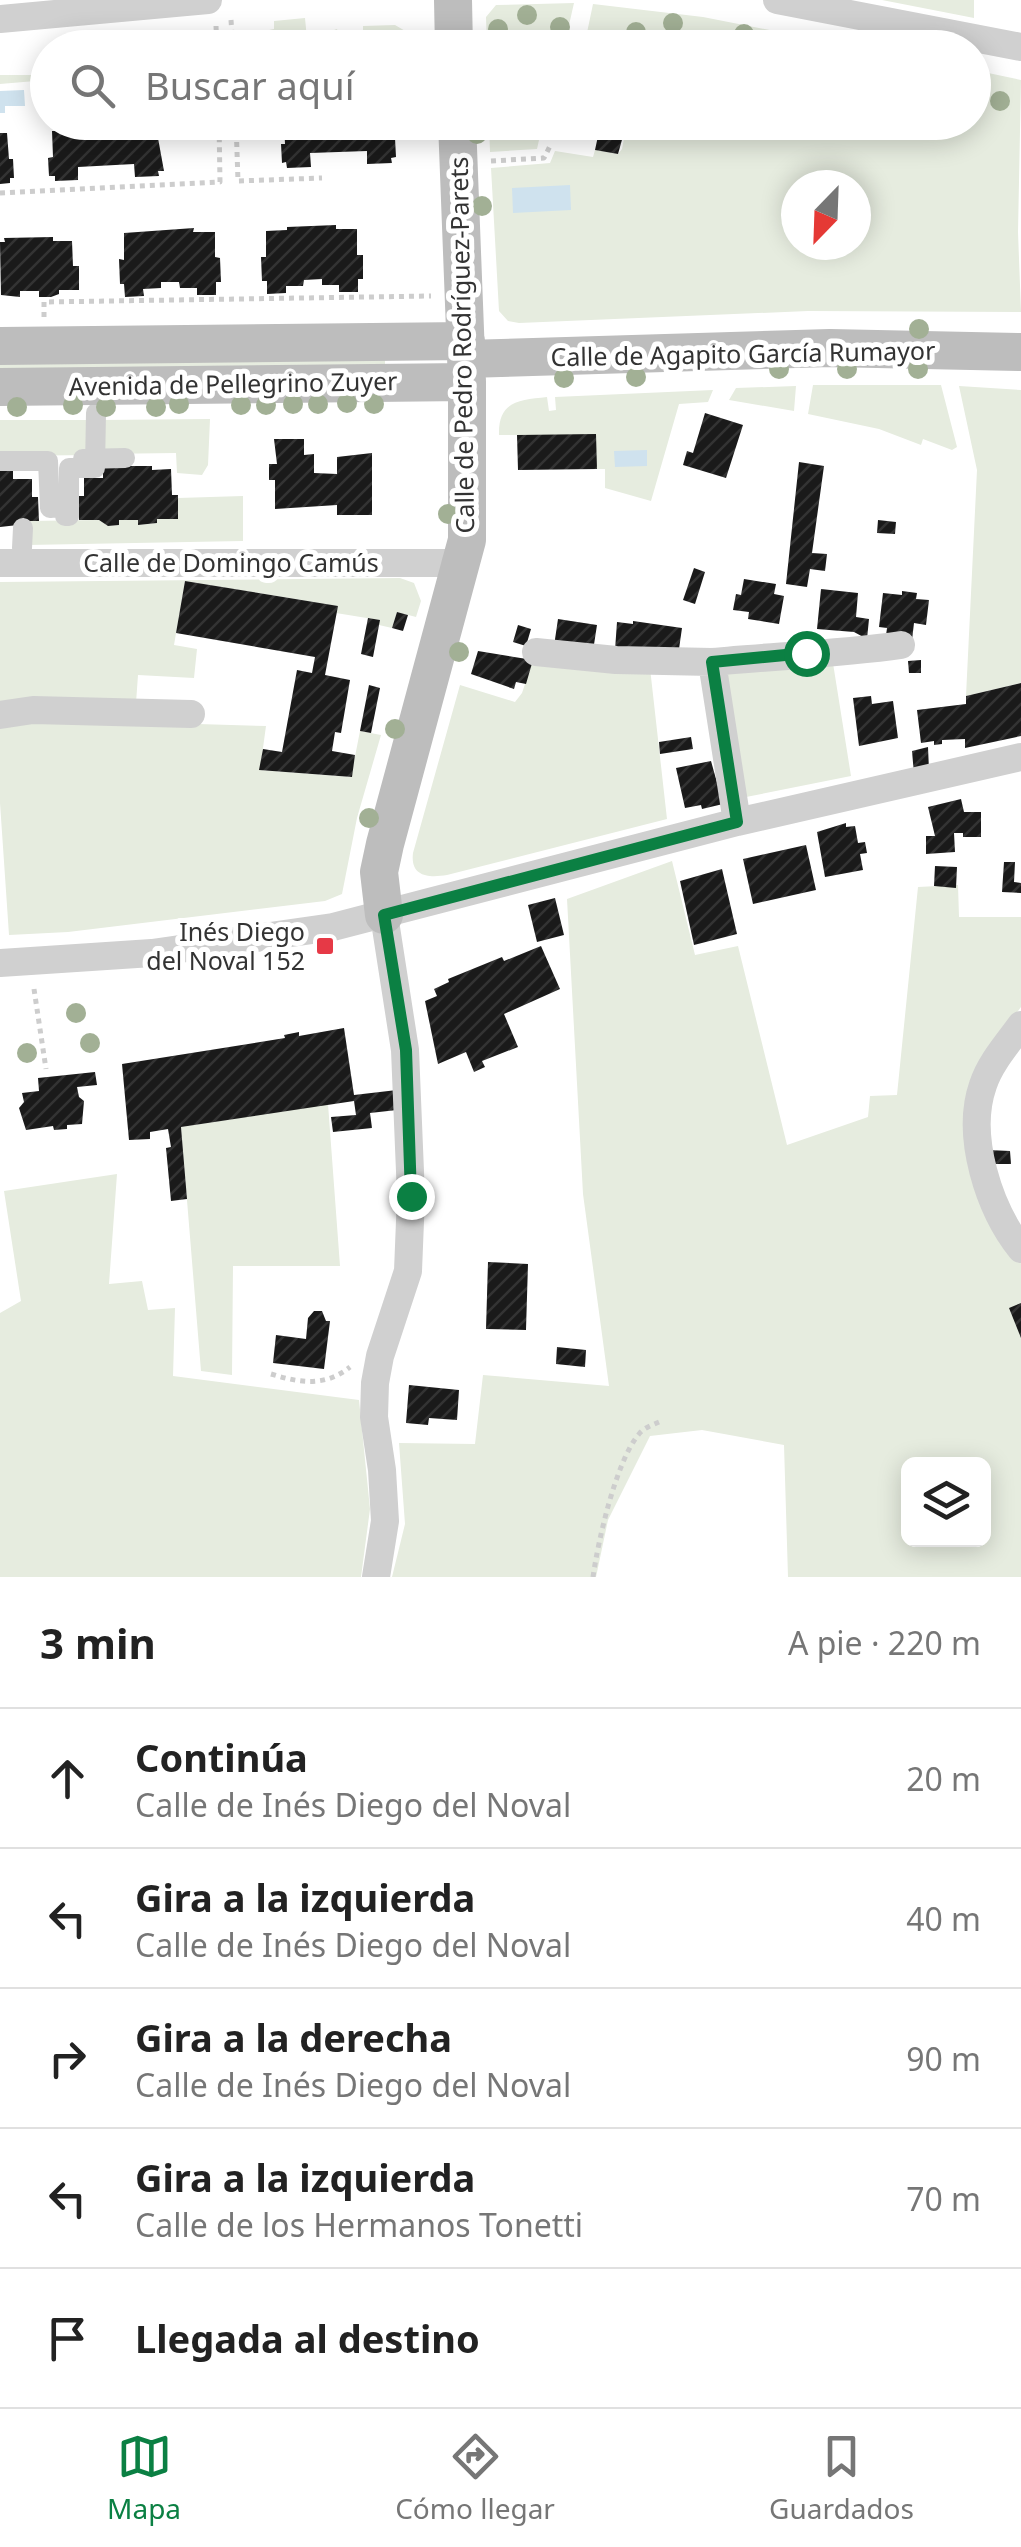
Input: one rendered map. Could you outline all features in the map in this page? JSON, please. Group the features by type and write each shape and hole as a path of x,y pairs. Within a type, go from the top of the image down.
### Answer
{"main road":[{"path":"453,0 454,30"},
{"name":"Calle de Pedro Rodríguez-Parets","path":"384,915 380,872 384,844 462,564 468,515 458,140"},
{"name":"Avenida de Pellegrino Zuyer","path":"0,346 466,361"},
{"name":"Calle de Agapito García Rumayor","path":"466,361 830,348 1021,352"},
{"name":"Avenida de Pellegrino Zuyer","path":"0,387 466,361"}],"street":[{"path":"777,0 933,30"},
{"path":"0,19 212,11"},
{"path":"991,41 1021,47"},
{"path":"96,413 96,459"},
{"path":"0,461 48,461 58,513 59,459 125,458"},
{"name":"Calle de Domingo Camús","path":"15,546 462,564"},
{"path":"536,652 616,660 712,662 902,645"},
{"path":"712,662 737,822"},
{"path":"0,715 33,710 191,714"},
{"path":"0,963 217,944 384,915 737,822 1021,757"},
{"path":"376,1577 384,1521 374,1417 375,1382 408,1271 411,1196 406,1050 384,915"},
{"path":"1021,1025 984,1082 976,1112 978,1139 997,1211 1021,1249"}],"path":[{"path":"231,20 232,30"},
{"path":"0,194 220,182 219,140"},
{"path":"237,140 238,181 322,178"},
{"path":"490,162 544,158 550,146"},
{"path":"44,316 44,302 431,296"},
{"path":"326,298 326,314"},
{"path":"184,315 185,300"},
{"path":"38,1000 46,1069"},
{"path":"271,1374 318,1382 342,1374 359,1358"},
{"path":"592,1577 607,1511 630,1449 641,1431 659,1422"}],"shaded area":[{"path":"882,0 974,0 974,18"},
{"path":"574,3 568,30 486,30 486,17 496,5"},
{"path":"593,4 703,17 770,30 588,30"},
{"path":"305,18 306,30 269,30 274,29 274,21"},
{"path":"395,25 404,30 363,30 363,26"},
{"path":"991,74 1021,80 1021,312 808,311 508,321 499,311 491,168 550,163 555,151 593,157 595,150 618,154 624,140 991,140"},
{"path":"0,75 30,75 30,81 0,84"},
{"path":"490,140 539,140 537,149 490,152"},
{"path":"385,359 385,368 0,372 0,363"},
{"path":"813,385 941,385 957,447 952,450 923,439 921,445 879,429 808,414"},
{"path":"796,386 794,411 729,400 736,388"},
{"path":"959,386 1021,390 1021,683 966,696 977,470"},
{"path":"713,390 708,402 679,404 651,501 605,488 605,469 517,435 499,435 506,409 528,399 547,397 549,411 556,410 555,397"},
{"path":"210,419 208,465 202,475 177,473 176,453 101,454 100,420"},
{"path":"0,420 90,420 91,455 0,456"},
{"path":"243,496 243,541 27,545 28,521 99,520 108,526 119,525 119,520 138,520 138,525 157,523 157,519 178,519 178,498"},
{"path":"400,578 414,583 421,601 416,617 397,612 392,628 379,625 379,620 336,613 337,606 185,581 174,645 197,649 194,678 138,675 136,703 0,706 0,582"},
{"path":"832,657 851,776 746,797 727,675 730,670"},
{"path":"533,660 650,668 667,819 447,875 422,874 415,867 413,853 460,685 515,702"},
{"path":"0,723 266,726 260,770 351,777 360,731 381,735 357,818 342,894 325,901 68,932 9,935 0,803"},
{"path":"672,861 695,955 738,946 787,1145 868,1117 870,1096 897,1095 918,887 958,885 959,917 1021,917 1021,1007 975,1070 1001,1243 1021,1263 1021,1577 788,1577 784,1445 702,1430 650,1436 608,1520 596,1577 392,1577 405,1524 399,1443 475,1444 483,1375 609,1386 583,1194 567,899"},
{"path":"328,1104 340,1266 233,1266 232,1375 201,1371 181,1127"},
{"path":"117,1174 109,1284 142,1281 148,1310 175,1308 173,1376 359,1400 370,1509 361,1577 0,1577 0,1313 21,1301 4,1191"}],"water":[{"path":"24,90 25,106 5,106 5,113 0,113 0,91"},
{"path":"570,185 571,210 513,213 512,188"},
{"path":"647,450 647,466 615,467 614,451"}],"building":[{"path":"0,133 7,133 14,178 10,178 10,183 0,184"},
{"path":"52,140 158,140 164,171 158,171 159,176 135,177 134,164 78,167 78,180 55,181 55,176 49,176 48,158 53,157"},
{"path":"285,140 395,140 396,157 391,158 392,163 367,164 367,151 310,153 311,167 287,168 286,162 282,163 281,144"},
{"path":"597,140 622,140 618,154 595,150"},
{"path":"336,225 336,229 357,229 357,255 363,255 363,279 358,279 358,292 339,292 339,285 322,285 322,279 304,280 303,286 286,286 286,293 267,294 261,257 266,257 266,231"},
{"path":"194,228 193,232 215,232 221,282 216,282 216,295 197,295 197,288 161,282 161,288 143,289 144,296 125,297 119,259 124,260 124,233"},
{"path":"53,237 53,241 72,241 73,266 79,266 79,290 59,290 59,294 51,297 39,297 39,291 20,291 20,297 1,295 0,242 5,242 4,238"},
{"path":"705,413 743,425 726,478 683,465 687,451 693,453"},
{"path":"596,434 597,469 518,470 517,435"},
{"path":"274,439 304,439 304,455 314,454 314,473 337,474 337,457 372,453 372,515 337,515 337,505 275,509 275,480 269,480 269,464 277,464"},
{"path":"799,462 824,466 812,553 827,554 825,571 810,569 807,587 786,584"},
{"path":"103,466 171,469 172,495 178,495 178,519 157,519 157,523 138,525 138,520 119,520 119,525 108,526 99,520 79,520 78,496 84,496 84,478 103,478"},
{"path":"13,467 13,479 32,479 39,521 18,521 18,525 0,527 0,468"},
{"path":"878,520 896,522 895,534 877,533"},
{"path":"694,568 705,572 695,604 683,600"},
{"path":"744,579 776,584 774,594 784,596 779,624 748,619 749,612 733,610"},
{"path":"185,581 338,606 325,675 350,680 341,733 335,732 332,751 355,755 352,777 259,770 263,749 282,752 297,670 312,673 315,657 176,633"},
{"path":"821,589 858,593 856,617 869,619 867,639 854,632 817,629"},
{"path":"902,591 917,593 916,599 929,600 926,625 914,623 912,640 885,643 887,628 879,627 883,593 902,595"},
{"path":"397,612 408,615 403,631 392,628"},
{"path":"368,618 380,620 373,657 361,654"},
{"path":"558,619 597,625 593,651 554,646"},
{"path":"617,622 682,628 678,656 615,650"},
{"path":"518,625 531,629 526,646 513,642"},
{"path":"478,651 533,660 526,684 516,682 514,689 471,674"},
{"path":"921,660 921,673 909,673 908,661"},
{"path":"1021,683 1021,736 965,748 965,739 942,740 942,744 934,745 934,741 921,743 917,710 966,704 966,696"},
{"path":"369,685 380,688 371,733 360,731"},
{"path":"871,696 872,704 893,701 898,738 859,746 853,698"},
{"path":"691,737 693,749 660,754 659,742"},
{"path":"928,747 929,770 914,774 912,751"},
{"path":"711,761 723,804 685,808 676,768"},
{"path":"961,799 964,812 981,812 981,837 954,833 955,852 926,854 926,836 935,836 928,807"},
{"path":"846,823 846,827 855,826 858,843 865,842 867,853 860,854 863,870 825,877 817,832"},
{"path":"806,845 816,890 753,904 743,859"},
{"path":"1004,862 1015,862 1014,882 1021,883 1021,893 1002,892"},
{"path":"935,866 957,867 956,888 934,886"},
{"path":"722,869 737,934 694,945 680,881"},
{"path":"555,898 564,935 537,942 528,905"},
{"path":"541,946 560,989 504,1014 518,1047 482,1061 485,1067 474,1072 466,1052 438,1064 425,1001 437,996 434,989 449,982 448,979 502,957 504,961"},
{"path":"344,1028 354,1095 397,1090 397,1110 370,1113 372,1128 333,1132 331,1117 356,1115 354,1101 181,1127 187,1199 171,1201 168,1129 150,1132 150,1139 129,1140 122,1064 285,1038 284,1035 299,1032 299,1036"},
{"path":"95,1072 97,1085 77,1087 84,1101 82,1124 67,1125 67,1129 54,1130 53,1126 26,1130 19,1108 24,1102 22,1093 39,1091 38,1078"},
{"path":"988,1150 1010,1151 1011,1164 991,1164"},
{"path":"488,1262 528,1264 526,1330 486,1329"},
{"path":"1021,1303 1021,1338 1009,1308"},
{"path":"314,1311 322,1311 326,1321 330,1321 324,1369 273,1363 276,1335 306,1339 308,1318"},
{"path":"557,1347 586,1350 585,1367 556,1364"},
{"path":"409,1385 459,1390 457,1420 429,1418 428,1425 406,1423"}],"place":[{"name":"Inés Diego del Noval 152","path":"325,946"}],"route":[{"path":"411,1196 406,1050 384,915 737,822 712,662 806,653"}]}
